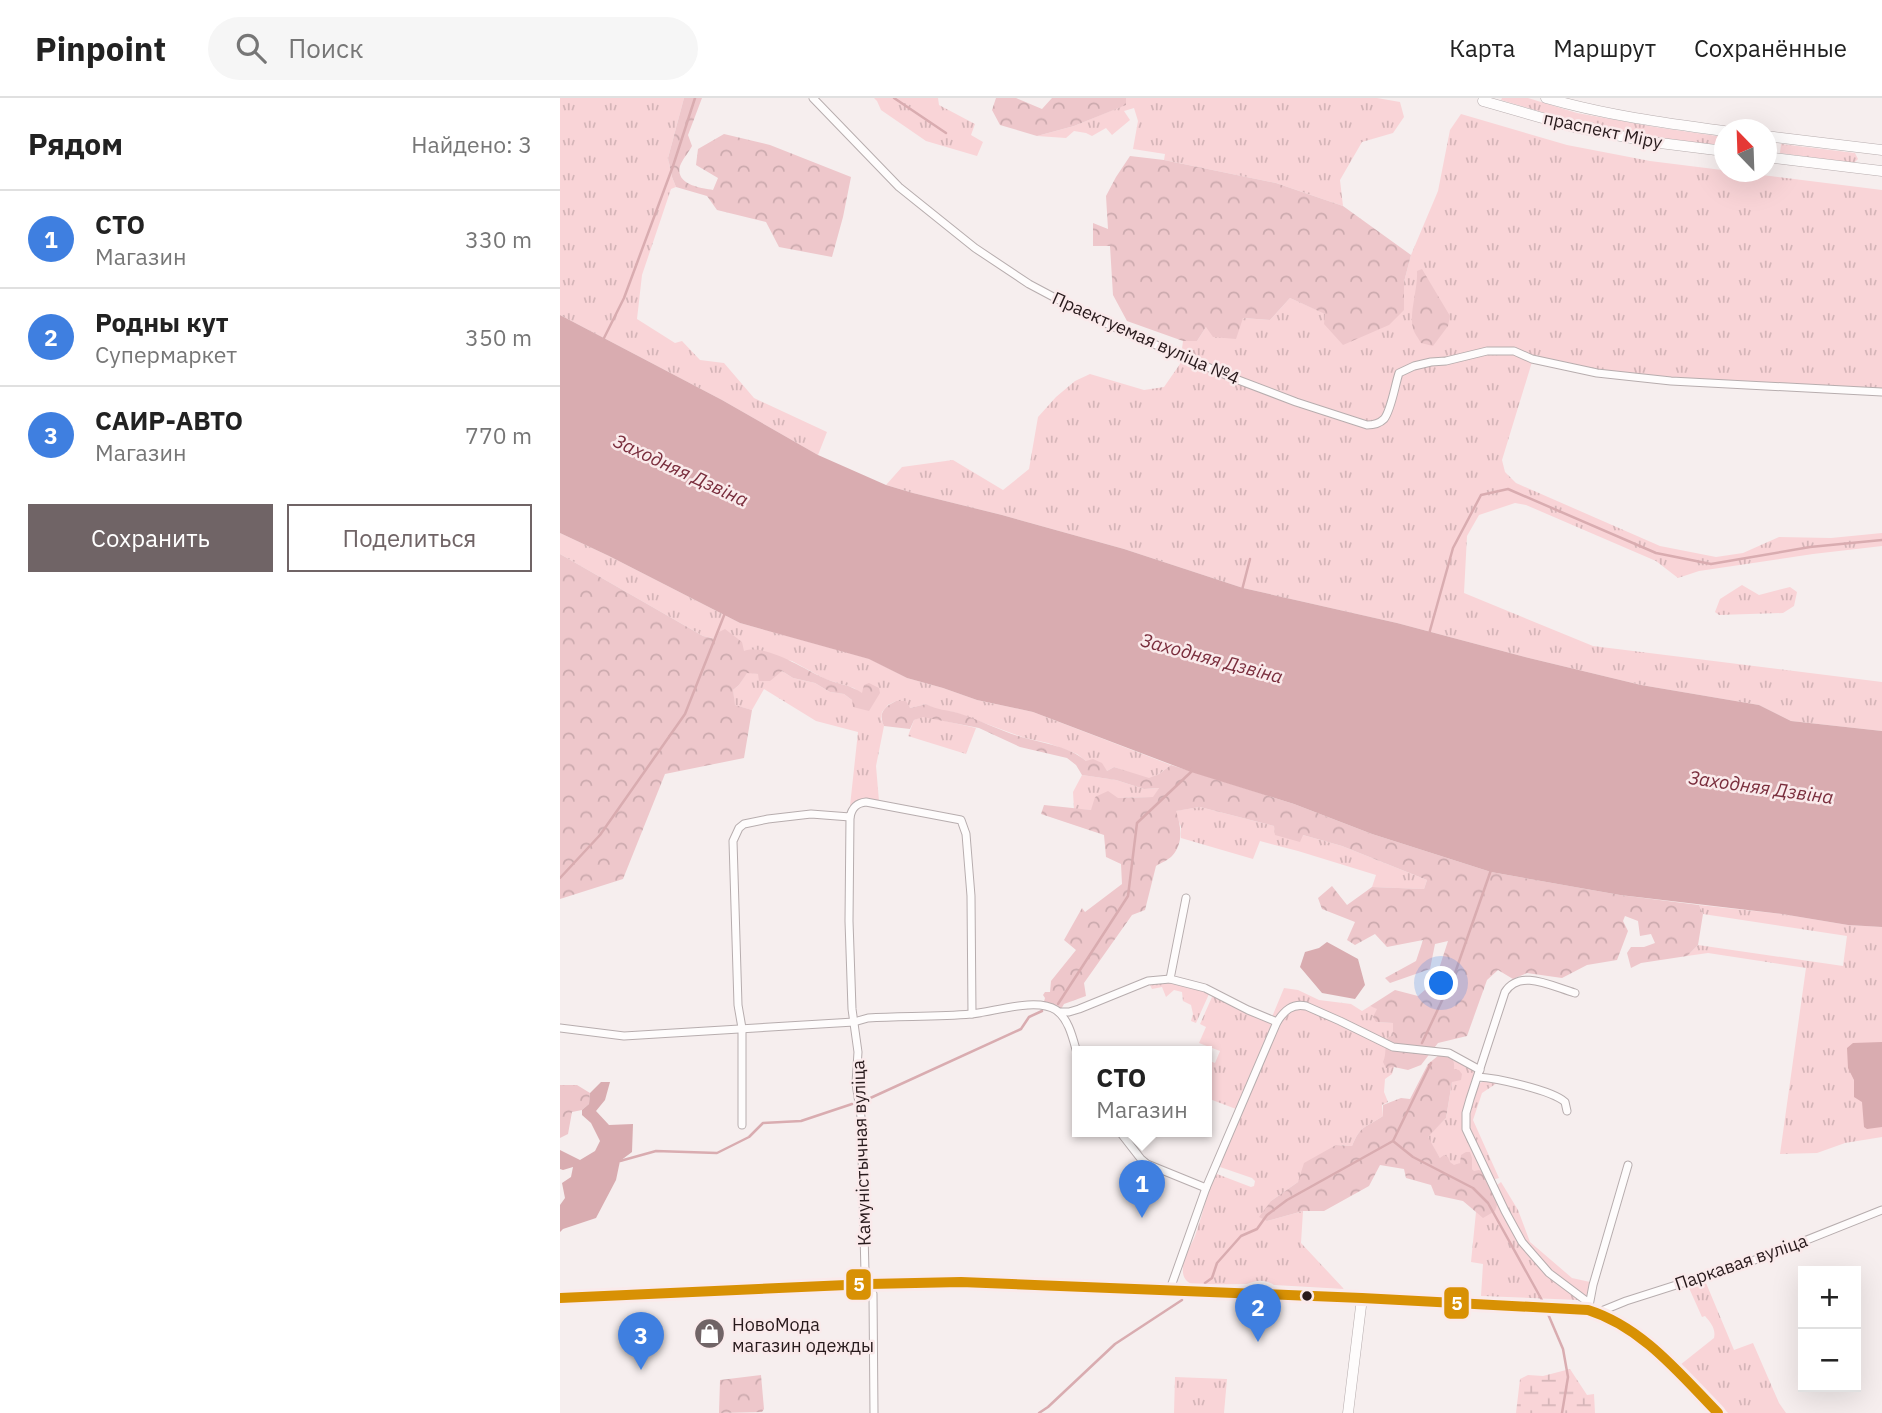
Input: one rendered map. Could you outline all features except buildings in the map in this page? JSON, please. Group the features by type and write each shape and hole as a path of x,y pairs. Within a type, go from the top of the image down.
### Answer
{"main road":[{"name":"праспект Міру","path":"1546,98 1656,122 1714,130"},
{"name":"праспект Міру","path":"1484,100 1574,127 1652,142 1714,150"},
{"path":"1777,137 1882,150"},
{"path":"1861,169 1863,148"},
{"path":"1777,158 1882,171"},
{"path":"560,1298 961,1282 1589,1306 1618,1320 1639,1336 1718,1413"},
{"path":"1348,1413 1362,1298"}],"street":[{"name":"Праектуемая вуліца №4","path":"813,98 899,187 975,248 1029,284 1091,317 1233,378 1355,422 1367,425 1384,419 1399,373 1414,366 1488,351 1514,351 1532,359 1597,373 1671,381 1882,392"},
{"path":"742,1125 742,1028 738,1005 734,835 744,824 811,814 850,817 856,805 866,802 958,818 963,823 966,834 971,896 972,1014"},
{"name":"Камуністычная вуліца","path":"850,817 849,921 858,1052 857,1092 861,1117 865,1272 873,1294 874,1413"},
{"path":"1170,979 1186,898"},
{"path":"1059,1012 1079,1009 1148,981 1170,979 1205,988 1277,1022"},
{"path":"1575,993 1527,979 1514,982 1504,992 1466,1113 1466,1129 1505,1211 1528,1251 1589,1306 1628,1166"},
{"path":"560,1028 624,1036 854,1022 868,1018 972,1014 1038,1005 1059,1012 1065,1019 1075,1046"},
{"path":"1169,1292 1206,1188 1277,1022 1282,1014 1293,1006 1306,1006 1385,1044 1449,1053 1479,1074 1562,1099 1567,1111"},
{"path":"1124,1137 1147,1164 1206,1188"},
{"name":"Паркавая вуліца","path":"1600,1312 1626,1301 1764,1257 1882,1210"}],"green space":[{"path":"560,98 684,98 668,158 676,187 671,189 642,275 637,319 675,343 682,341 700,360 724,363 754,398 827,432 818,455 722,400 560,315"},
{"path":"684,98 702,98 688,135 692,146 679,172 690,184 713,190 718,178 696,165 698,149 724,134 770,145 851,177 832,257 779,247 766,222 717,210 707,196 676,187 668,158"},
{"path":"874,98 938,98 939,105 975,124 971,135 983,142 977,156 926,141 881,110"},
{"path":"996,98 1016,98 1042,109 1052,98 1126,98 1126,105 1074,126 1037,136 1000,125 992,110"},
{"path":"1126,98 1377,98 1400,102 1404,117 1393,133 1362,142 1340,180 1343,206 1276,183 1164,160 1165,154 1133,149 1138,121 1134,108 1124,111 1130,120 1112,135 1106,128 1092,136 1074,131 1066,138 1037,136 1074,126 1125,105"},
{"path":"1528,98 1577,113 1714,136 1714,145 1653,137 1575,122 1501,100"},
{"path":"1461,114 1567,145 1650,161 1714,169 1714,182 1777,182 1777,177 1882,190 1882,396 1751,387 1532,362 1502,460 1505,472 1516,483 1660,546 1716,557 1743,553 1779,537 1831,538 1882,533 1882,546 1699,571 1678,578 1656,561 1526,505 1515,503 1479,515 1467,536 1464,593 1593,646 1882,682 1882,731 1791,721 1759,705 1641,685 1397,623 1243,588 1124,549 886,485 902,467 953,460 1003,490 1029,469 1038,417 1075,381 1090,374 1144,390 1164,387 1180,364 1183,341 1197,341 1206,327 1243,318 1270,320 1290,298 1326,314 1404,310 1404,282 1411,255 1438,191 1450,130"},
{"path":"1781,144 1855,153 1858,159 1854,163 1780,153"},
{"path":"1130,156 1164,160 1276,183 1343,206 1411,255 1404,282 1404,310 1389,325 1343,345 1324,324 1325,314 1290,298 1270,320 1243,318 1236,339 1213,337 1206,327 1197,341 1183,341 1127,321 1113,295 1110,246 1093,246 1093,223 1108,229 1106,196"},
{"path":"1422,269 1450,316 1448,326 1433,346 1421,343 1412,322 1417,271"},
{"path":"560,533 740,623 870,659 907,678 977,700 1033,712 1171,765 1148,779 1114,767 1107,771 1077,754 1048,743 1025,738 954,712 936,710 926,704 910,708 896,701 882,712 884,726 876,766 879,801 860,800 850,806 858,732 816,721 764,689 752,710 734,705 733,690 747,672 758,674 782,671 793,678 815,683 830,692 844,694 852,700 862,694 854,688 825,679 792,661 744,651 703,636 560,554"},
{"path":"560,554 703,636 716,639 719,632 725,629 742,642 744,651 774,654 862,693 864,685 869,683 879,688 880,693 869,711 853,707 852,700 844,694 830,692 815,683 793,678 782,671 770,681 759,681 758,674 747,673 733,690 735,705 752,710 744,758 665,774 623,879 560,899"},
{"path":"1742,585 1759,595 1790,587 1797,592 1794,606 1783,613 1719,615 1715,612 1720,599"},
{"path":"896,701 906,701 910,708 926,704 958,713 1016,735 1064,749 1086,761 1093,759 1102,763 1107,771 1114,767 1149,778 1171,765 1491,872 1620,895 1699,905 1703,914 1698,945 1687,956 1641,963 1631,968 1627,953 1631,947 1644,947 1655,943 1651,934 1640,936 1638,921 1625,916 1623,921 1628,931 1617,960 1587,965 1562,978 1527,973 1513,979 1498,970 1487,980 1467,1036 1438,1043 1421,1065 1408,1070 1386,1068 1383,1062 1388,1037 1393,1036 1393,1023 1376,1022 1373,1017 1377,1009 1370,1006 1395,990 1418,996 1435,981 1448,941 1435,944 1430,969 1390,983 1385,978 1416,961 1423,940 1387,947 1375,934 1355,945 1347,940 1355,922 1322,909 1318,898 1332,886 1347,905 1372,887 1424,889 1427,880 1342,846 1303,835 1300,842 1275,835 1274,826 1200,807 1176,811 1180,840 1172,856 1156,866 1145,910 1132,915 1084,983 1086,996 1064,1004 1060,1011 1044,1002 1043,995 1050,992 1051,981 1076,950 1064,940 1082,908 1085,912 1122,884 1121,864 1106,857 1104,835 1041,814 1044,805 1091,810 1095,797 1108,791 1118,798 1153,797 1159,788 1144,789 1116,780 1082,775 1076,765 1067,758 1020,747 979,728 923,717 914,720 910,729 884,726 883,711"},
{"path":"923,716 976,728 966,754 908,736 914,720"},
{"path":"1082,775 1116,780 1144,789 1159,788 1154,797 1118,798 1091,810 1074,809 1073,792"},
{"path":"1200,807 1274,826 1276,835 1303,835 1342,846 1427,880 1424,889 1372,887 1376,875 1260,841 1253,859 1181,838 1181,827 1175,811"},
{"path":"1699,905 1882,927 1882,1137 1845,1143 1817,1153 1780,1154 1806,968 1708,953 1687,956 1698,945 1843,966 1847,936 1703,914"},
{"path":"1172,981 1209,992 1196,1023 1191,1021 1191,1005 1183,1001 1182,992 1174,990 1166,997 1162,987 1152,989 1149,983"},
{"path":"1284,988 1298,990 1319,1000 1351,1004 1362,1011 1370,1006 1378,1008 1376,1022 1393,1023 1393,1036 1386,1042 1297,1002 1290,1003 1276,1017 1272,1017"},
{"path":"1215,996 1270,1022 1273,1028 1236,1109 1212,1100 1212,1062 1215,1063 1220,1051 1199,1043 1206,1027 1200,1024 1212,997"},
{"path":"1294,1009 1306,1009 1387,1047 1386,1057 1394,1067 1392,1074 1385,1079 1384,1092 1388,1102 1382,1105 1383,1116 1364,1127 1352,1146 1336,1145 1329,1150 1298,1182 1271,1201 1267,1221 1303,1211 1301,1243 1344,1289 1274,1285 1260,1281 1247,1284 1193,1285 1184,1276 1183,1263 1195,1236 1214,1177 1217,1174 1254,1186 1255,1181 1252,1178 1220,1167 1283,1015"},
{"path":"1439,1055 1451,1058 1454,1069 1462,1074 1461,1080 1452,1082 1446,1118 1428,1137 1440,1158 1444,1155 1448,1157 1454,1165 1460,1163 1461,1155 1470,1152 1472,1169 1483,1172 1498,1202 1495,1211 1483,1218 1463,1201 1435,1195 1431,1185 1406,1178 1404,1169 1380,1165 1369,1186 1324,1211 1303,1211 1267,1221 1259,1217 1271,1201 1298,1182 1304,1163 1336,1145 1352,1146 1364,1127 1383,1116 1383,1105 1401,1098 1410,1099 1428,1064"},
{"path":"1453,1058 1476,1073 1464,1121 1483,1172 1474,1172 1472,1158 1454,1166 1440,1158 1427,1137 1446,1118 1454,1070"},
{"path":"1486,1080 1497,1083 1482,1093 1473,1120 1499,1178 1492,1180 1468,1129 1468,1113 1478,1084"},
{"path":"560,1085 577,1085 590,1093 589,1104 582,1110 572,1112 568,1134 560,1138"},
{"path":"1501,1182 1518,1210 1530,1242 1572,1278 1590,1282 1588,1296 1551,1271 1524,1241 1496,1186"},
{"path":"1498,1202 1515,1236 1578,1300 1481,1296 1483,1264 1471,1262 1476,1212 1484,1217"},
{"path":"1706,1283 1734,1350 1753,1343 1786,1413 1728,1413 1680,1365 1714,1338 1712,1326 1705,1316 1702,1317 1689,1288"},
{"path":"1570,1369 1587,1395 1594,1394 1595,1413 1516,1413 1520,1379 1528,1375 1543,1376"},
{"path":"761,1375 762,1412 719,1413 720,1380"},
{"path":"1175,1377 1227,1379 1224,1413 1174,1413"}],"water":[{"name":"Заходняя Дзвіна","path":"560,315 722,400 818,455 886,485 1124,549 1243,588 1397,623 1641,685 1759,705 1791,721 1882,731 1882,927 1848,925 1782,914 1620,895 1491,872 1372,834 1294,804 1191,772 1033,712 977,700 907,678 869,659 740,623 560,533"},
{"path":"1327,942 1358,959 1365,985 1355,999 1322,993 1300,967 1305,952 1319,948"},
{"path":"1882,1042 1882,1127 1867,1129 1864,1127 1862,1102 1854,1097 1854,1080 1848,1068 1847,1048 1853,1043"},
{"path":"601,1082 610,1082 605,1100 596,1111 609,1125 633,1124 632,1152 620,1161 616,1180 596,1218 560,1232 560,1205 565,1198 562,1183 571,1177 573,1167 560,1169 560,1150 580,1160 595,1151 600,1141 591,1123 582,1115 582,1110 589,1104 590,1093"}],"waterway":[{"path":"603,340 624,298 695,98"},
{"path":"894,98 946,133"},
{"path":"1429,634 1453,548 1481,495 1508,489 1656,553 1711,564 1810,547 1882,540"},
{"path":"1242,590 1250,559"},
{"path":"560,878 600,835 685,714 725,613"},
{"path":"1058,1004 1128,896 1137,823 1192,769"},
{"path":"1422,1043 1455,973 1491,870"},
{"path":"866,1100 1021,1029 1029,1017 1042,1011"},
{"path":"1205,1283 1212,1278 1217,1263 1241,1236 1257,1229 1267,1215 1287,1200 1393,1141 1431,1063"},
{"path":"620,1161 656,1151 717,1153 749,1137 763,1123 801,1121 852,1104"},
{"path":"1393,1141 1413,1157 1473,1188 1488,1203 1543,1302"},
{"path":"1039,1413 1115,1344 1182,1300"},
{"path":"1548,1314 1563,1349 1568,1377 1562,1413"}],"transit line":[{"name":"5","path":"560,1298 961,1282 1588,1310 1626,1328 1643,1340 1674,1367 1718,1413"}],"place":[{"name":"СТО","path":"1142,1218"},
{"name":"НовоМода магазин одежды","path":"709,1334"},
{"name":"Родны кут","path":"1258,1342"},
{"name":"САИР-АВТО","path":"641,1370"}]}
